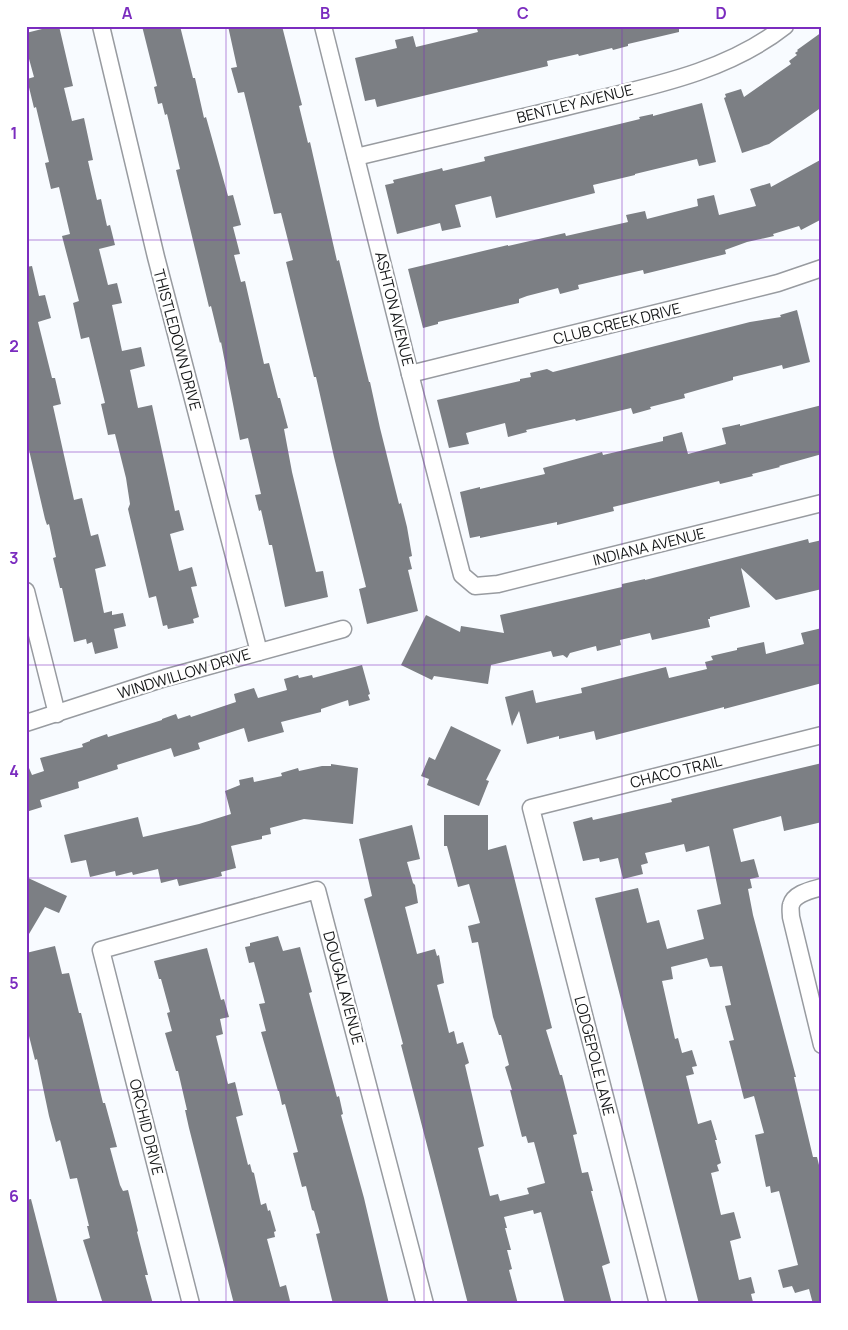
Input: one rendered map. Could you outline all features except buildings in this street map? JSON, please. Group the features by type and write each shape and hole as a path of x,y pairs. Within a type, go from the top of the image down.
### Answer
{"street":[{"name":"THISTLEDOWN DRIVE","path":"101,26 156,257 259,652"},
{"name":"ASHTON AVENUE","path":"323,26 462,575 474,586"},
{"name":"BENTLEY AVENUE","path":"356,157 670,82 740,55 767,41 785,26"},
{"name":"CLUB CREEK DRIVE","path":"410,374 778,283 822,268"},
{"name":"INDIANA AVENUE","path":"474,586 507,581 822,503"},
{"path":"26,592 57,714"},
{"name":"WINDWILLOW DRIVE","path":"26,723 165,678 343,629"},
{"name":"CHACO TRAIL","path":"530,808 822,736"},
{"name":"LODGEPOLE LANE","path":"530,808 658,1304"},
{"path":"822,887 796,897 791,905 791,917 818,1016 822,1045"},
{"name":"DOUGAL AVENUE","path":"101,950 317,890 425,1304"},
{"name":"ORCHID DRIVE","path":"101,950 191,1304"}]}
